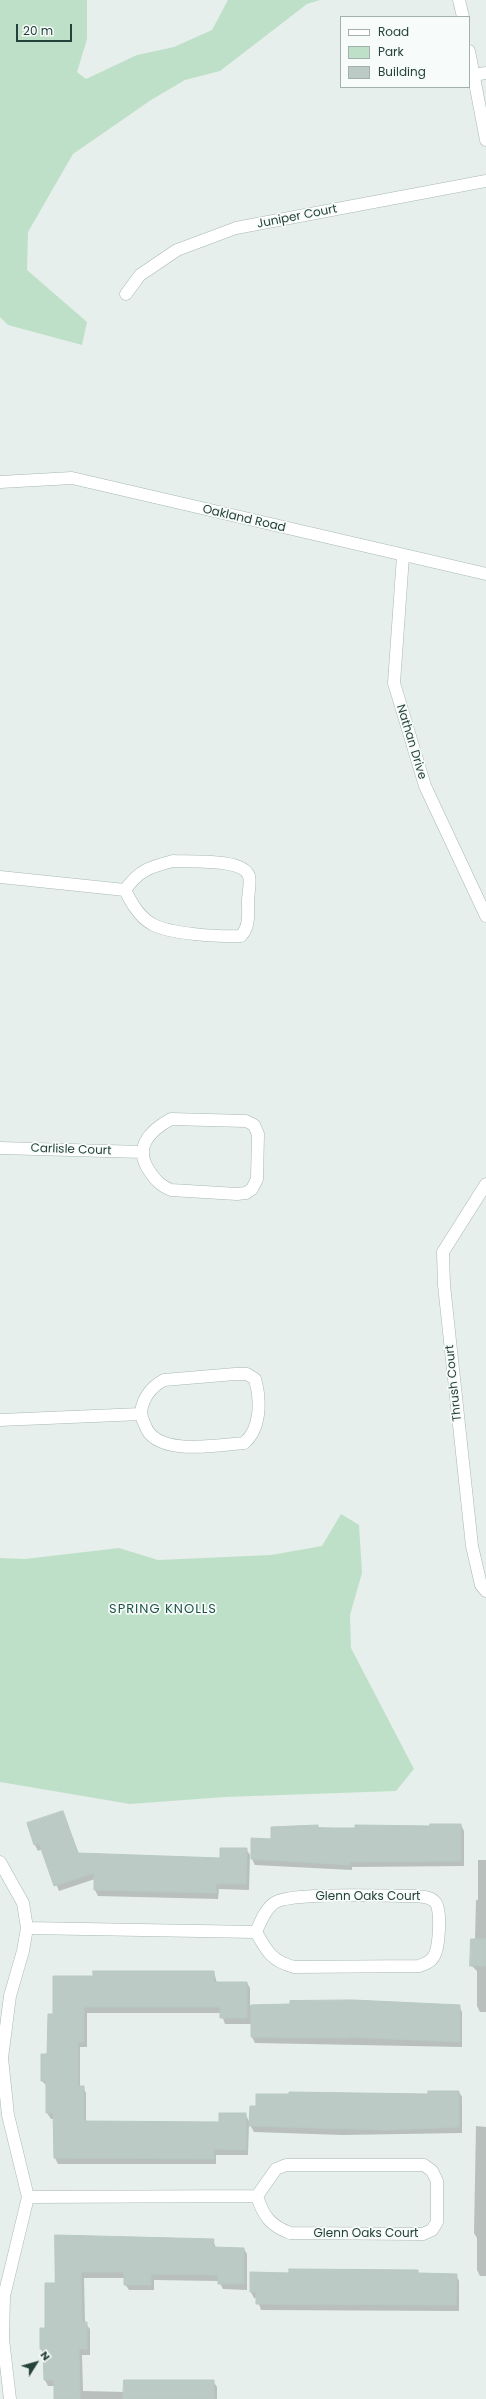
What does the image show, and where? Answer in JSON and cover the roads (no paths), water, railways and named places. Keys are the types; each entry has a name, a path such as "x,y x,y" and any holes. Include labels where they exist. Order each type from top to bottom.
{"street":[{"path":"459,0 463,16"},
{"path":"470,56 486,140"},
{"path":"474,75 486,73"},
{"name":"Juniper Court","path":"126,294 140,275 177,250 236,228 486,181"},
{"name":"Oakland Road","path":"0,482 72,478 402,556 486,574"},
{"name":"Nathan Drive","path":"402,556 394,683 425,786 481,894 486,916"},
{"path":"173,861 235,864 244,869 249,876 246,930 241,936 167,930 151,924 131,903 125,890 136,875 153,866 173,861"},
{"path":"0,877 125,890"},
{"path":"171,1120 246,1121 254,1125 258,1134 257,1180 252,1189 246,1193 171,1190 162,1186 153,1177 145,1166 142,1152 148,1137 159,1126 171,1120"},
{"name":"Carlisle Court","path":"0,1148 142,1152"},
{"name":"Thrush Court","path":"486,1184 443,1252 444,1286 472,1546 481,1585 486,1591"},
{"path":"247,1374 255,1379 258,1388 257,1424 252,1437 244,1443 174,1447 158,1441 146,1428 141,1414 144,1399 154,1385 164,1380 247,1374"},
{"path":"0,1420 141,1414"},
{"path":"0,1862 23,1903 27,1928 24,1951 10,1996 2,2058 8,2115 28,2197 10,2265 4,2296 3,2339 10,2399"},
{"name":"Glenn Oaks Court","path":"295,1897 429,1897 436,1902 439,1911 438,1946 434,1956 428,1963 419,1966 294,1967 278,1962 265,1948 256,1932 263,1916 275,1902 295,1897"},
{"path":"27,1928 256,1932"},
{"name":"Glenn Oaks Court","path":"286,2165 424,2165 432,2171 437,2181 437,2222 432,2230 423,2234 290,2233 276,2228 268,2220 260,2209 257,2196 276,2169 286,2165"},
{"path":"28,2197 257,2196"}],"district":[{"name":"SPRING KNOLLS","path":"163,1610"}]}
